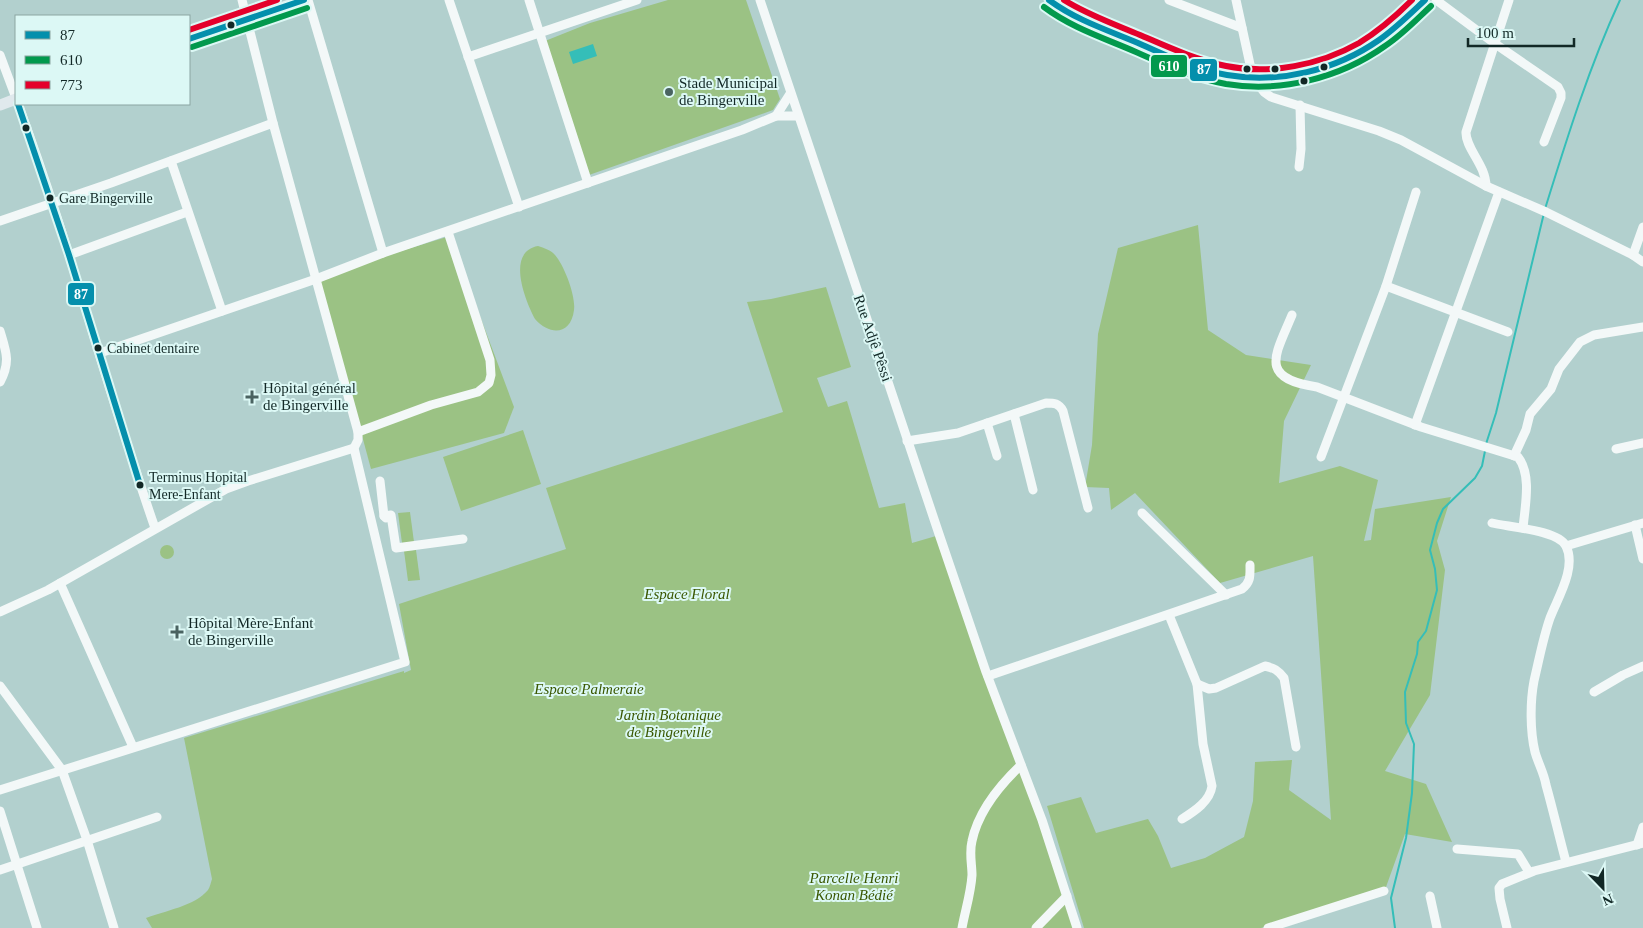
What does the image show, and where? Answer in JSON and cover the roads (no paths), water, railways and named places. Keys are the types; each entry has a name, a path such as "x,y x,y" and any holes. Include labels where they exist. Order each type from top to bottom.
{"main road":[{"path":"190,39 304,0"},
{"path":"1049,0 1074,16 1167,56 1215,72 1252,78 1290,75 1329,65 1356,54 1378,41 1425,0"},
{"path":"0,105 15,99"}],"street":[{"path":"0,790 405,662 354,448 358,440 358,432 273,122 242,0"},
{"path":"308,0 383,254"},
{"path":"449,0 519,207"},
{"path":"529,0 538,33 588,183"},
{"path":"468,57 538,33 608,4 637,0"},
{"name":"Rue Adjê Pêssi","path":"760,0 790,94 988,676 1042,820 1077,928"},
{"path":"1170,0 1242,28"},
{"path":"1236,0 1252,78 1271,97 1379,131 1401,140 1486,186 1546,212 1633,255 1643,262"},
{"path":"1436,0 1558,87 1561,98 1544,142"},
{"path":"1486,186 1485,174 1466,137 1509,0"},
{"path":"0,55 15,96"},
{"path":"776,116 790,94"},
{"path":"18,105 69,255 155,528"},
{"path":"1299,167 1301,149 1300,105"},
{"path":"100,353 316,279 776,116 798,116"},
{"path":"0,221 171,161 273,122"},
{"path":"171,161 222,311"},
{"path":"1321,457 1386,286 1416,192"},
{"path":"1415,425 1499,192"},
{"path":"69,255 187,212"},
{"path":"1633,255 1643,227"},
{"path":"358,432 431,404 478,392 489,383 491,375 490,360 448,232"},
{"path":"1386,286 1508,332"},
{"path":"1292,315 1276,356 1277,369 1283,376 1289,380 1317,387 1415,425 1518,457 1521,461 1526,481 1523,528"},
{"path":"1514,456 1524,436 1530,414 1551,389 1559,369 1580,342 1594,335 1643,327"},
{"path":"0,331 7,355 5,372 0,382"},
{"path":"908,441 958,433 1046,403 1060,405 1088,508"},
{"path":"1014,414 1033,490"},
{"path":"987,423 996,456"},
{"path":"1616,449 1643,443"},
{"path":"0,612 60,583 226,489 354,448"},
{"path":"380,481 385,517 391,515 396,548 463,539"},
{"path":"1142,513 1226,595"},
{"path":"1492,523 1548,534 1560,540 1566,546 1568,559 1566,584 1551,616 1547,630 1534,682 1532,707 1534,745 1546,782 1566,862"},
{"path":"1566,546 1639,524 1643,559"},
{"path":"988,676 1242,589 1247,585 1250,578 1250,566"},
{"path":"60,583 133,748"},
{"path":"1168,615 1198,684 1203,744 1212,786 1212,792 1206,800 1192,813 1182,819"},
{"path":"1198,684 1209,689 1216,688 1265,666 1274,668 1284,678 1296,747"},
{"path":"1594,692 1643,666"},
{"path":"0,686 62,770 87,840 114,928"},
{"path":"962,928 972,875 970,852 972,840 983,812 1006,780 1021,765"},
{"path":"0,811 37,928"},
{"path":"0,870 157,817"},
{"path":"1507,928 1499,888 1510,880 1529,872 1640,844 1643,827"},
{"path":"1457,849 1518,854 1529,872"},
{"path":"1268,928 1384,891"},
{"path":"1036,928 1067,896"},
{"path":"1430,896 1437,928"}],"water":[{"path":"593,44 597,56 573,64 569,52"}],"waterway":[{"path":"1545,209 1588,77 1620,0"},
{"path":"1391,42 1431,5"},
{"path":"1486,444 1496,413 1544,213"},
{"path":"1395,928 1391,898 1406,838 1412,793 1414,744 1406,723 1405,692 1417,654 1418,642 1426,631 1437,590 1435,569 1430,550 1443,509 1475,478 1482,466 1485,451"}],"place":[{"name":"Stade Municipal de Bingerville","path":"669,92"},
{"name":"Gare Bingerville","path":"50,198"},
{"name":"Cabinet dentaire","path":"98,348"},
{"name":"Hôpital général de Bingerville","path":"252,397"},
{"name":"Terminus Hopital Mere-Enfant","path":"140,485"},
{"name":"Hôpital Mère-Enfant de Bingerville","path":"177,632"}],"park label":[{"name":"Espace Floral","path":"687,594"},
{"name":"Espace Palmeraie","path":"589,689"},
{"name":"Jardin Botanique de Bingerville","path":"669,724"},
{"name":"Parcelle Henri Konan Bédié","path":"854,886"}]}
